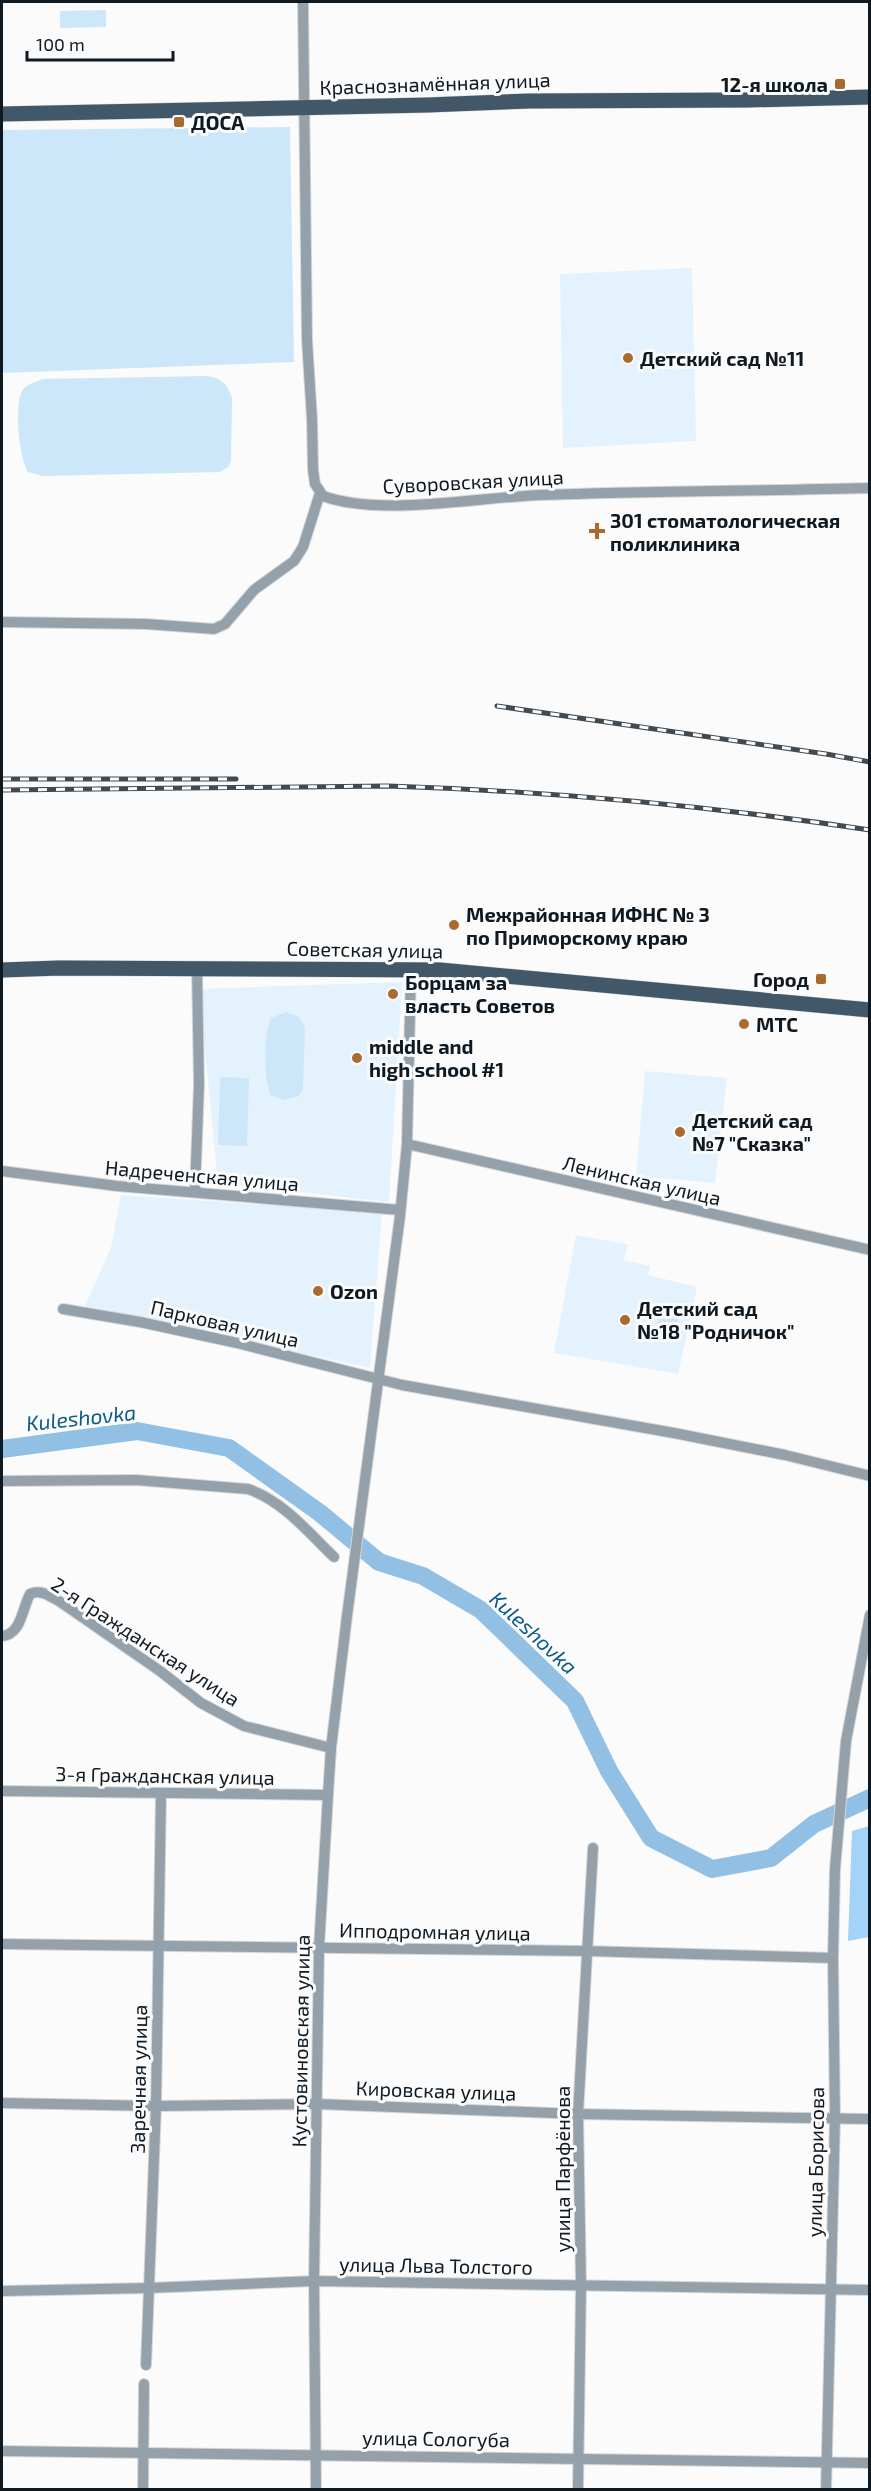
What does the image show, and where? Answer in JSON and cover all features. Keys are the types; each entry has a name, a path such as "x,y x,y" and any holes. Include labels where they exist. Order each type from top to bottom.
{"main road":[{"name":"Краснознамённая улица","path":"2,114 531,101 870,98"},
{"name":"Советская улица","path":"2,970 411,969 566,980 870,1010"}],"street":[{"path":"2,622 146,624 214,629 225,624 254,590 294,561 303,547 320,492 315,484 313,470 304,255 303,2"},
{"name":"Суворовская улица","path":"320,492 333,499 348,502 404,505 539,495 870,488"},
{"path":"195,1191 199,1084 197,969"},
{"path":"377,1379 407,1144 411,969"},
{"name":"Ленинская улица","path":"407,1144 870,1250"},
{"name":"Надреченская улица","path":"2,1171 110,1185 195,1191 368,1209 400,1209"},
{"name":"Парковая улица","path":"63,1309 140,1322 237,1343 377,1379 442,1393 674,1433 785,1455 870,1476"},
{"name":"Кустовиновская улица","path":"315,2490 314,2281 319,1948 331,1748 377,1379"},
{"path":"2,1482 136,1480 248,1489 263,1495 285,1510 334,1557"},
{"name":"2-я Гражданская улица","path":"2,1636 16,1629 30,1594 36,1591 44,1593 159,1671 201,1703 244,1726 331,1748"},
{"name":"улица Борисова","path":"826,2490 835,2118 833,1958 838,1836 846,1741 870,1615"},
{"name":"3-я Гражданская улица","path":"2,1791 328,1795"},
{"name":"Заречная улица","path":"146,2365 156,2106 161,1793"},
{"name":"улица Парфёнова","path":"578,2490 581,2285 578,2114 593,1848"},
{"name":"Ипподромная улица","path":"2,1944 586,1951 833,1958"},
{"name":"Кировская улица","path":"2,2103 156,2106 317,2104 578,2114 870,2119"},
{"name":"улица Льва Толстого","path":"2,2291 314,2281 870,2290"},
{"path":"143,2490 144,2384"},
{"name":"улица Сологуба","path":"2,2451 870,2463"}],"shaded area":[{"path":"106,10 106,27 60,28 60,11"},
{"path":"290,127 294,362 2,373 2,130"},
{"name":"Детский сад №11","path":"692,268 696,441 563,448 560,274"},
{"path":"207,376 223,382 232,398 231,461 228,467 220,472 43,476 28,472 20,444 18,408 22,391 31,384 43,379"},
{"path":"402,982 389,1202 218,1183 199,989"},
{"path":"286,1012 299,1017 305,1027 303,1089 299,1096 284,1100 271,1095 268,1089 265,1057 271,1018"},
{"name":"Детский сад №7 \"Сказка\"","path":"645,1071 727,1078 715,1183 636,1176"},
{"path":"220,1077 249,1078 247,1146 218,1145"},
{"path":"121,1195 382,1213 370,1368 85,1306 111,1248"},
{"name":"Детский сад №18 \"Родничок\"","path":"576,1235 628,1244 624,1260 650,1266 648,1275 697,1287 678,1374 554,1353"},
{"path":"661,1307 679,1311 675,1336 656,1332"},
{"path":"869,1826 869,1937 848,1941 852,1831"}],"waterway":[{"name":"Kuleshovka","path":"2,1449 137,1431 229,1448 320,1513 379,1562 423,1576 481,1610 575,1701 609,1771 651,1838 712,1869 771,1858 814,1824 870,1798"}],"railway":[{"path":"497,706 870,762"},
{"path":"2,779 236,779"},
{"path":"2,790 388,786 448,788 630,801 870,830"}],"place":[{"name":"12-я школа","path":"840,84"},
{"name":"ДОСА","path":"179,122"},
{"name":"Детский сад №11","path":"628,358"},
{"name":"301 стоматологическая поликлиника","path":"597,531"},
{"name":"Межрайонная ИФНС № 3 по Приморскому краю","path":"454,925"},
{"name":"Город","path":"821,979"},
{"name":"Борцам за власть Советов","path":"393,994"},
{"name":"МТС","path":"744,1024"},
{"name":"middle and high school #1","path":"357,1058"},
{"name":"Детский сад №7 \"Сказка\"","path":"680,1132"},
{"name":"Ozon","path":"318,1291"},
{"name":"Детский сад №18 \"Родничок\"","path":"625,1320"}]}
